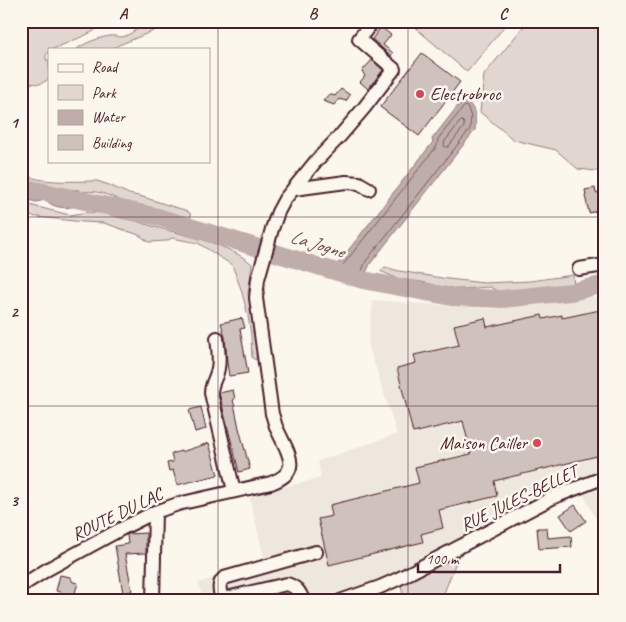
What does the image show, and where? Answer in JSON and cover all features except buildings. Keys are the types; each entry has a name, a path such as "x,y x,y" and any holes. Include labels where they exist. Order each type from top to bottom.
{"street":[{"path":"294,189 316,160 340,136 394,70 359,39 373,21"},
{"path":"294,189 346,182 359,183 369,189"},
{"name":"ROUTE DU LAC","path":"21,586 48,569 155,512 178,504 277,481 284,477 289,470 290,456 272,414 256,298 260,272 272,229 285,199 294,189"},
{"path":"579,269 605,265"},
{"path":"217,338 219,366 212,383 211,392 234,491"},
{"name":"RUE JULES-BELLET","path":"340,601 398,579 554,497 605,477"},
{"path":"153,601 155,512"},
{"path":"302,601 298,590 287,584 222,600 219,583 224,578 316,552"}],"shaded area":[{"path":"605,295 605,521 598,523 582,492 537,513 532,498 406,567 377,580 318,599 318,601 204,601 198,583 265,561 249,495 321,478 318,461 397,434 368,344 373,300 491,309 572,301"}],"green space":[{"path":"21,21 104,21 94,31 86,35 55,48 48,48 46,60 48,60 48,80 40,84 29,83 21,85"},
{"path":"146,21 170,21 158,29 114,48 78,48 102,38 122,37 135,31"},
{"path":"413,21 509,21 467,72 418,30"},
{"path":"528,21 605,21 605,172 578,169 556,150 514,140 480,112 484,75"},
{"path":"21,173 37,179 97,181 129,194 185,210 190,213 191,219 180,218 165,211 134,205 96,192 52,190 36,184 21,183"},
{"path":"21,203 70,215 88,212 103,213 136,221 212,243 240,256 252,264 248,294 254,321 257,347 256,360 252,358 248,316 232,265 198,243 172,238 166,241 149,242 139,235 104,223 29,216 21,218"},
{"path":"385,267 448,279 484,283 530,281 573,275 574,287 560,292 506,296 490,287 459,289 399,279 380,271"},
{"path":"459,554 441,601 404,601 401,585"}],"water":[{"path":"464,98 474,112 475,130 370,264 363,280 332,271 433,142 432,139"},
{"path":"21,183 52,190 78,190 82,192 79,205 61,207 53,205 46,200 36,202 21,198"}],"waterway":[{"name":"La Jogne","path":"21,187 158,217 363,280 452,297 502,299 571,292 605,284"}],"place":[{"name":"Electrobroc","path":"420,94"},
{"name":"Maison Cailler","path":"537,443"}]}
